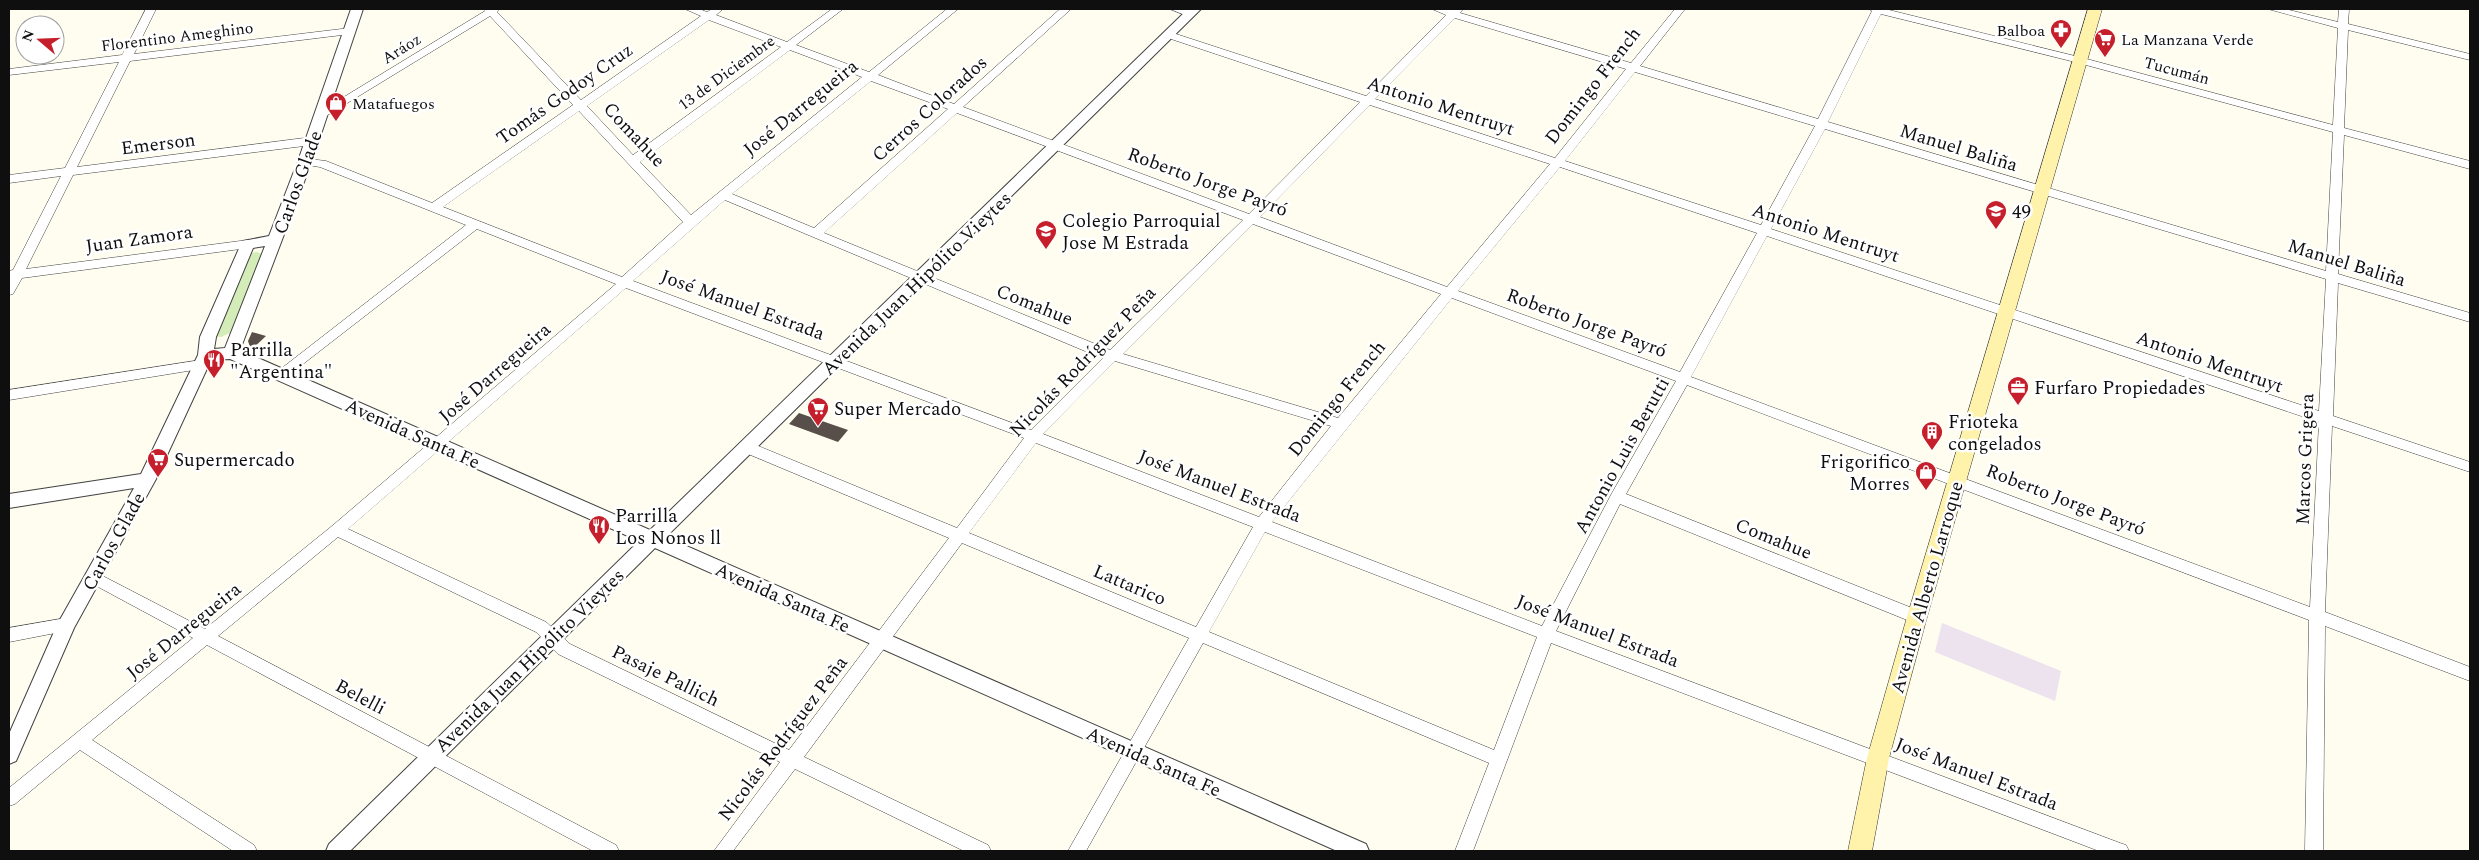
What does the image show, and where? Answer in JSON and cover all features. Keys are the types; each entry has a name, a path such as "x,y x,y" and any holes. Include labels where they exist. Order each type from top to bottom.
{"main road":[{"name":"Avenida Alberto Larroque","path":"1860,851 1878,758 1917,617 2078,60 2095,9"}],"street":[{"path":"9,290 13,275 69,172 151,9"},
{"name":"Carlos Glade","path":"231,353 305,161 357,9"},
{"name":"Roberto Jorge Payró","path":"690,9 713,12 788,45 869,77 1684,378 2470,674"},
{"name":"13 de Diciembre","path":"632,161 838,9"},
{"name":"José Darregueira","path":"9,798 439,445 625,283 644,262 690,222 954,9"},
{"name":"Cerros Colorados","path":"815,234 1066,9"},
{"path":"1175,9 1193,11"},
{"name":"Manuel Baliña","path":"1437,9 1456,11 1632,68 2470,318"},
{"name":"Domingo French","path":"1078,851 1262,524 1341,424 1557,163 1680,9"},
{"name":"Tucumán","path":"1876,9 2078,60 2470,164"},
{"name":"Antonio Luis Berutti","path":"1464,851 1546,634 1617,497 1684,378 1762,230 1821,125 1876,9"},
{"path":"2273,9 2470,57"},
{"name":"Marcos Grigera","path":"2314,851 2317,615 2337,129 2344,9"},
{"name":"Comahue","path":"492,10 690,222"},
{"name":"Aráoz","path":"322,114 492,10"},
{"name":"Avenida Juan Hipólito Vieytes","path":"336,851 551,638 921,279 1193,11"},
{"name":"Nicolás Rodríguez Peña","path":"723,851 1033,436 1456,11"},
{"name":"Tomás Godoy Cruz","path":"433,208 713,12"},
{"name":"Florentino Ameghino","path":"9,72 350,31"},
{"name":"Antonio Mentruyt","path":"1169,35 1762,230 2470,467"},
{"name":"Emerson","path":"9,179 312,141"},
{"name":"José Manuel Estrada","path":"305,161 322,164 625,283 836,361 1546,634 2120,851"},
{"name":"Comahue","path":"723,195 921,279 1111,356 1341,424"},
{"path":"280,374 474,225"},
{"name":"Juan Zamora","path":"13,275 275,240"},
{"name":"Carlos Glade","path":"9,755 66,625 148,479 204,360 208,336 248,244"},
{"name":"Avenida Santa Fe","path":"204,360 231,353 1359,851"},
{"path":"9,395 204,360"},
{"name":"Lattarico","path":"746,447 1498,759"},
{"path":"9,501 148,479"},
{"name":"Comahue","path":"1617,497 1917,617"},
{"name":"Pasaje Pallich","path":"337,530 540,627 564,649 982,851"},
{"name":"Belelli","path":"94,578 610,851"},
{"path":"9,635 66,625"},
{"path":"79,741 248,851"}],"shaded area":[{"path":"1942,623 2061,671 2055,701 1935,652"}],"green space":[{"path":"257,252 262,254 232,332 221,337 214,336 250,253"}],"building":[{"path":"252,332 266,336 251,350 248,341"},
{"name":"Super Mercado","path":"799,413 848,430 838,442 789,424"}],"place":[{"name":"Balboa","path":"2061,49"},
{"name":"La Manzana Verde","path":"2105,58"},
{"name":"Matafuegos","path":"336,122"},
{"name":"49","path":"1996,230"},
{"name":"Colegio Parroquial Jose M Estrada","path":"1046,250"},
{"name":"Parrilla \"Argentina\"","path":"214,379"},
{"name":"Furfaro Propiedades","path":"2018,406"},
{"name":"Super Mercado","path":"818,427"},
{"name":"Frioteka congelados","path":"1932,451"},
{"name":"Supermercado","path":"158,478"},
{"name":"Frigorifico Morres","path":"1926,491"},
{"name":"Parrilla Los Nonos ll","path":"599,545"}]}
